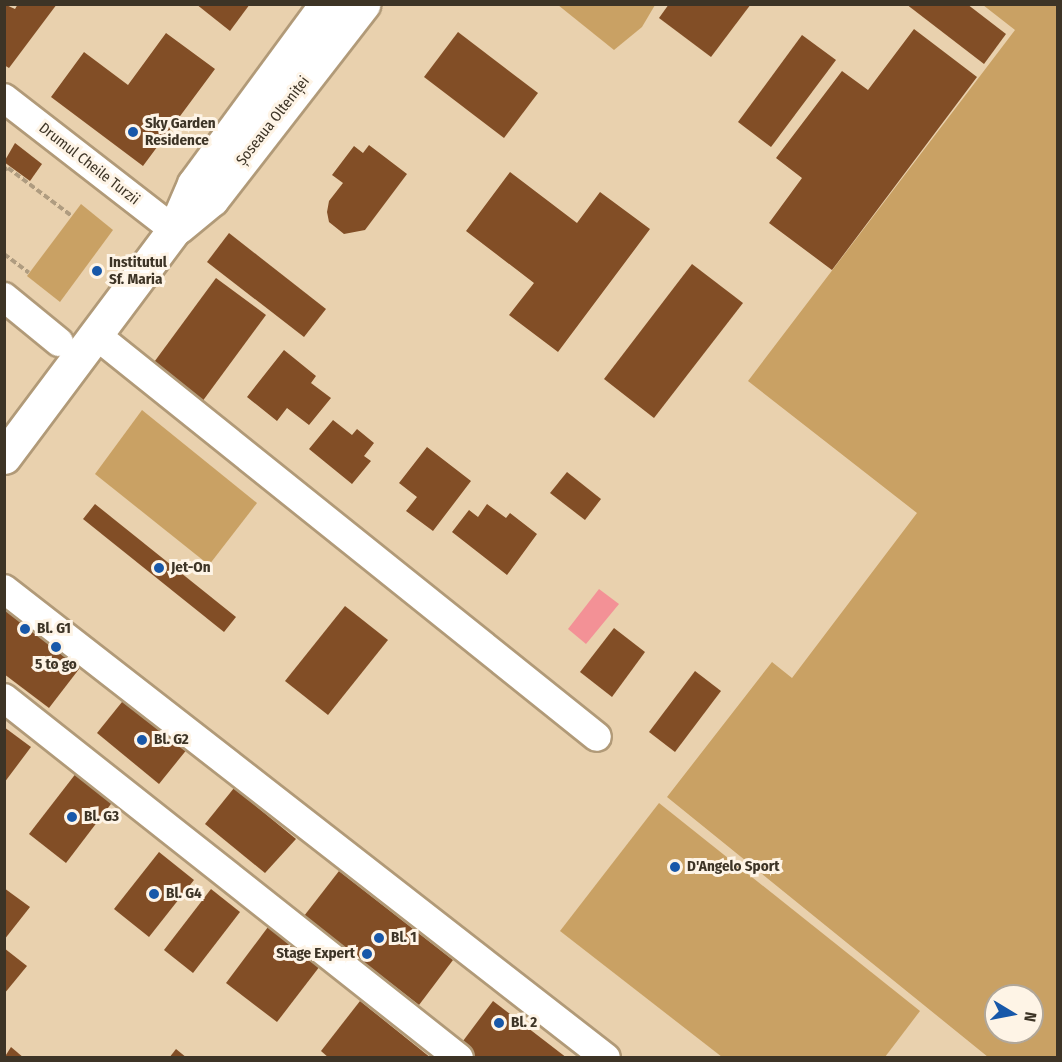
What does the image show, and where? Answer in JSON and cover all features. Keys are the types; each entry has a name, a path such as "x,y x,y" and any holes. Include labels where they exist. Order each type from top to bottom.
{"main road":[{"name":"Șoseaua Olteniței","path":"4,457 174,230 194,184 326,4"},
{"name":"Șoseaua Olteniței","path":"174,230 212,199 363,4"}],"street":[{"name":"Drumul Cheile Turzii","path":"4,98 174,230"},
{"path":"4,297 59,342"},
{"path":"96,335 597,737"},
{"path":"4,589 606,1058"},
{"path":"4,698 459,1058"}],"path":[{"path":"4,170 8,168 72,216"},
{"path":"4,254 29,273"}],"shaded area":[{"path":"558,5 655,5 642,27 614,50"},
{"path":"983,5 1057,5 1057,1057 988,1057 667,797 772,662 792,678 917,513 748,381 1015,30"},
{"path":"81,204 113,230 60,302 27,276"},
{"path":"142,410 257,503 209,565 95,474"},
{"path":"599,589 619,604 586,644 568,629"},
{"name":"D'Angelo Sport","path":"659,803 920,1011 885,1057 722,1057 560,931"}],"building":[{"path":"4,4 15,9 18,4 57,4 9,68 4,65"},
{"path":"196,4 250,4 230,31"},
{"path":"669,4 751,4 711,57 659,18"},
{"path":"906,4 967,4 1006,34 984,64"},
{"path":"914,29 977,77 832,270 769,223 802,178 776,158 842,71 868,90"},
{"path":"458,32 538,93 504,138 424,77"},
{"name":"Sky Garden Residence","path":"166,33 215,69 143,166 51,97 84,52 128,85"},
{"path":"802,35 836,60 771,147 738,122"},
{"path":"15,143 42,164 30,181 4,162"},
{"path":"369,145 407,174 365,230 344,234 329,222 327,212 329,201 343,183 332,175 354,146 363,153"},
{"path":"510,172 577,223 600,192 650,229 558,352 509,315 534,283 466,231"},
{"path":"229,233 326,309 304,337 207,262"},
{"path":"692,264 743,303 654,418 604,379"},
{"path":"216,278 266,315 199,406 149,369"},
{"path":"284,350 316,376 311,383 331,398 309,425 287,408 277,421 247,397"},
{"path":"333,420 352,435 357,429 374,443 364,456 371,461 352,484 309,449"},
{"path":"427,447 471,481 433,531 406,511 417,497 399,483"},
{"path":"567,472 601,499 585,520 550,493"},
{"name":"Jet-On","path":"95,504 236,617 224,632 83,519"},
{"path":"487,504 506,518 510,513 537,534 507,575 452,532 469,510 478,517"},
{"name":"Bl. G1","path":"4,598 86,660 49,708 4,674"},
{"path":"345,606 388,640 328,715 285,681"},
{"path":"614,628 645,652 612,697 580,672"},
{"path":"695,671 721,691 675,752 649,732"},
{"name":"Bl. G2","path":"126,697 188,748 159,784 97,733"},
{"path":"4,727 31,747 4,783"},
{"name":"Bl. G3","path":"77,772 114,800 66,863 29,834"},
{"path":"234,788 296,839 265,873 205,824"},
{"name":"Bl. G4","path":"159,852 194,880 149,937 114,909"},
{"name":"Bl. 1","path":"339,871 453,960 419,1005 304,916"},
{"path":"4,888 30,907 4,940"},
{"path":"211,889 240,912 193,973 164,950"},
{"path":"268,927 320,966 277,1022 226,983"},
{"path":"4,948 27,966 4,994"},
{"path":"360,1001 431,1058 329,1058 321,1051"},
{"name":"Bl. 2","path":"493,1001 567,1058 477,1058 460,1045"},
{"path":"11,1047 24,1058 4,1058"},
{"path":"176,1049 187,1058 169,1058"}],"place":[{"name":"Sky Garden Residence","path":"133,132"},
{"name":"Institutul Sf. Maria","path":"97,271"},
{"name":"Jet-On","path":"159,568"},
{"name":"Bl. G1","path":"25,629"},
{"name":"5 to go","path":"56,647"},
{"name":"Bl. G2","path":"142,740"},
{"name":"Bl. G3","path":"72,817"},
{"name":"D'Angelo Sport","path":"675,867"},
{"name":"Bl. G4","path":"154,894"},
{"name":"Bl. 1","path":"379,938"},
{"name":"Stage Expert","path":"367,954"},
{"name":"Bl. 2","path":"499,1023"}]}
